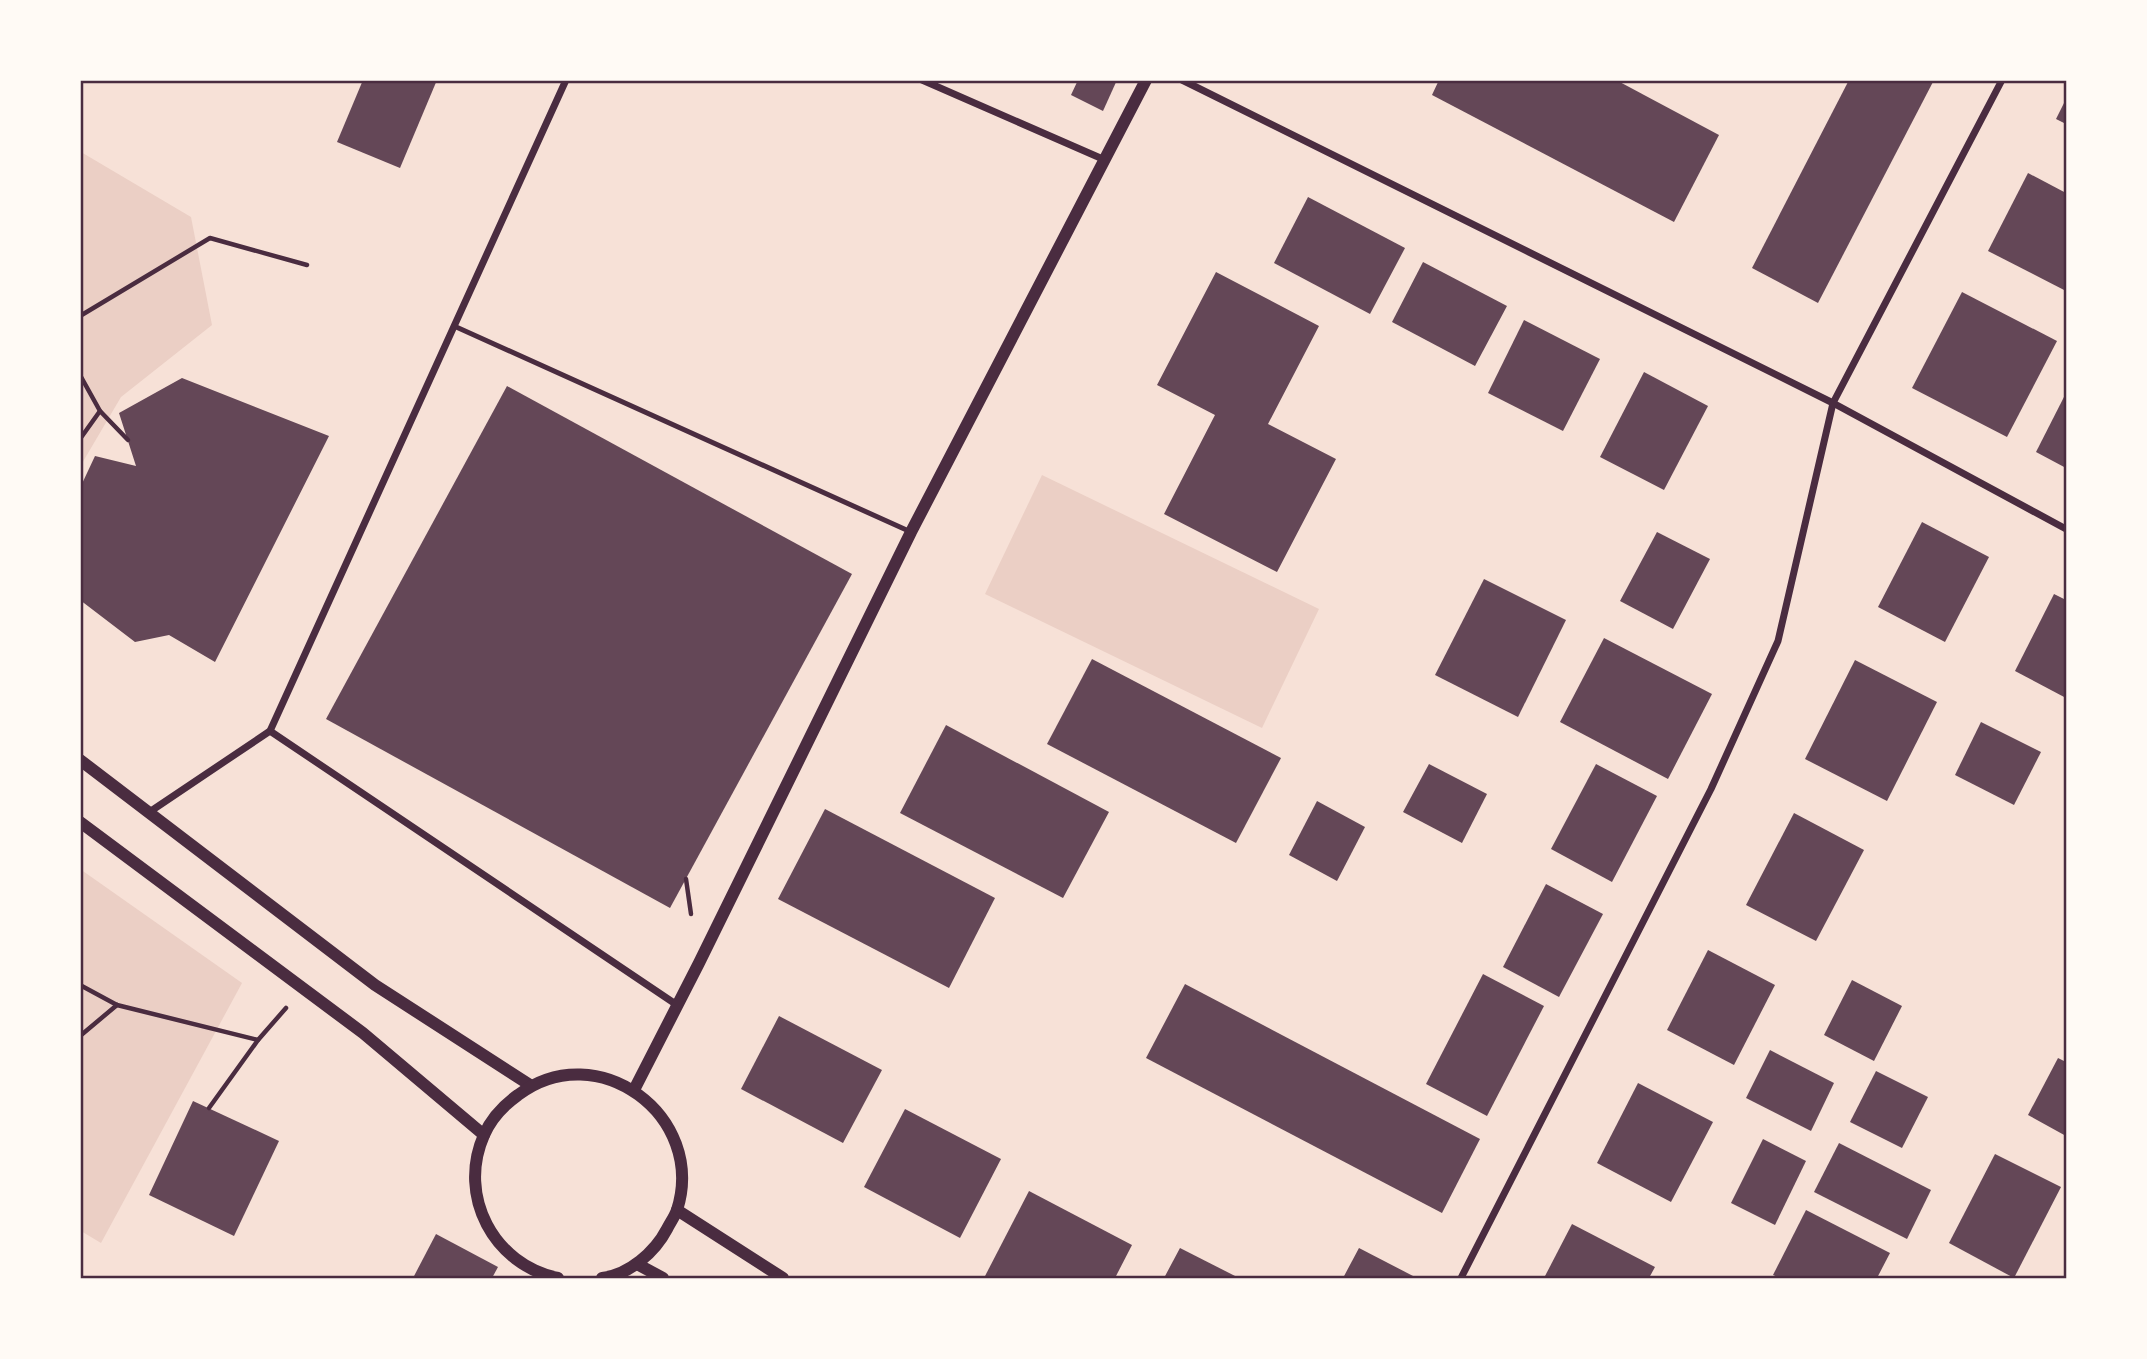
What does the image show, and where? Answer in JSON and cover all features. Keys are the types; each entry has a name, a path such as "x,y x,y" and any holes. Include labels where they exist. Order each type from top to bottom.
{"street":[{"path":"148,813 270,731 566,80"},
{"path":"922,80 1105,160"},
{"path":"634,1090 911,532 1146,80"},
{"path":"1182,80 1833,403 2067,529"},
{"path":"1461,1279 1711,789 1778,641 1833,403 2002,80"},
{"path":"270,731 677,1005"},
{"path":"80,760 375,985 530,1085"},
{"path":"80,822 363,1033 484,1135"},
{"path":"558,1279 541,1277 512,1258 490,1232 477,1201 475,1167 484,1135 503,1106 530,1085 556,1076 582,1074 610,1079 634,1090 659,1113 676,1142 682,1177 677,1210 661,1240 637,1264 602,1279"},
{"path":"677,1210 783,1279"},
{"path":"637,1264 663,1279"}],"lane":[{"path":"454,326 911,532"}],"path":[{"path":"80,316 210,238 307,265"},
{"path":"80,374 100,411 128,440"},
{"path":"80,439 100,411"},
{"path":"80,985 117,1005 258,1040"},
{"path":"209,1108 258,1040 303,989"},
{"path":"80,1035 117,1005"}],"shaded area":[{"path":"81,152 191,217 212,325 121,397 81,465"},
{"path":"1042,475 1319,609 1262,728 985,594"},
{"path":"80,869 242,983 101,1243 81,1231"}],"building":[{"path":"363,80 437,80 400,168 337,142"},
{"path":"1078,80 1117,80 1103,111 1071,95"},
{"path":"1439,80 1616,80 1719,135 1674,222 1432,95"},
{"path":"1849,80 1934,80 1818,303 1752,268"},
{"path":"2066,99 2066,124 2056,119"},
{"path":"2028,173 2066,193 2066,291 1988,251"},
{"path":"1308,197 1405,248 1370,314 1274,263"},
{"path":"1423,262 1507,306 1475,366 1392,322"},
{"path":"1216,272 1319,326 1268,424 1336,459 1277,572 1164,514 1215,415 1157,385"},
{"path":"1962,292 2057,341 2007,437 1912,388"},
{"path":"1524,320 1600,359 1563,431 1488,393"},
{"path":"1644,372 1708,406 1664,490 1600,457"},
{"path":"182,378 329,436 215,662 169,635 135,642 80,600 80,488 95,456 136,466 119,413"},
{"path":"507,386 852,574 670,908 326,719"},
{"path":"2066,393 2066,468 2036,452"},
{"path":"1922,522 1989,557 1945,642 1878,607"},
{"path":"1657,532 1710,559 1673,629 1620,601"},
{"path":"1484,579 1566,620 1518,717 1435,675"},
{"path":"2054,594 2066,600 2066,698 2015,671"},
{"path":"1604,638 1712,694 1668,779 1560,722"},
{"path":"1092,659 1281,758 1236,843 1047,744"},
{"path":"1855,660 1937,702 1887,801 1805,759"},
{"path":"1981,722 2041,752 2014,805 1955,775"},
{"path":"946,725 1109,812 1063,898 900,813"},
{"path":"1429,764 1487,794 1462,843 1403,812"},
{"path":"1596,764 1657,796 1612,882 1551,849"},
{"path":"1317,801 1365,827 1337,881 1289,855"},
{"path":"825,809 995,898 949,988 778,899"},
{"path":"1794,813 1864,850 1816,941 1746,905"},
{"path":"1546,884 1603,914 1559,997 1503,967"},
{"path":"1708,950 1775,985 1734,1065 1667,1030"},
{"path":"1483,974 1544,1006 1487,1116 1426,1084"},
{"path":"1852,980 1902,1006 1874,1061 1824,1035"},
{"path":"1185,984 1480,1139 1442,1213 1146,1058"},
{"path":"779,1016 882,1070 843,1143 741,1089"},
{"path":"1770,1050 1834,1083 1811,1131 1746,1098"},
{"path":"2058,1058 2066,1062 2066,1136 2028,1115"},
{"path":"1876,1071 1928,1097 1902,1148 1850,1122"},
{"path":"1638,1083 1713,1122 1671,1202 1597,1163"},
{"path":"193,1101 279,1141 234,1236 149,1195"},
{"path":"905,1109 1001,1159 960,1238 864,1187"},
{"path":"1763,1139 1806,1161 1775,1225 1731,1203"},
{"path":"1839,1143 1931,1190 1907,1239 1814,1192"},
{"path":"1995,1154 2061,1187 2014,1278 1949,1243"},
{"path":"1029,1191 1132,1245 1115,1278 984,1278"},
{"path":"1806,1210 1890,1253 1877,1278 1780,1278 1773,1275"},
{"path":"1572,1224 1655,1267 1649,1278 1544,1278"},
{"path":"436,1234 498,1267 492,1278 413,1278"},
{"path":"1180,1248 1239,1278 1164,1278"},
{"path":"1359,1248 1415,1277 1343,1278"}]}
